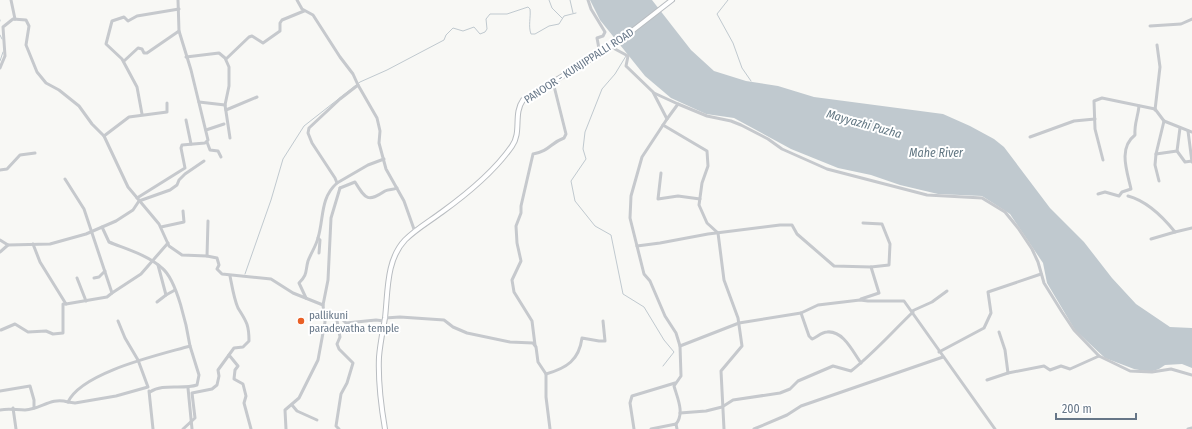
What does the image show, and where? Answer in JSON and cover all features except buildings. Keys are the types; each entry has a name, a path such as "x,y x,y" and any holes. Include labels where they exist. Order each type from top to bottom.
{"main road":[{"name":"PANOOR - KUNJIPPALLI ROAD","path":"385,429 380,390 379,361 391,267 400,247 415,232 454,204 489,174 516,141 518,115 521,103 529,96 614,45 672,0"}],"street":[{"path":"11,0 15,18"},
{"path":"178,0 180,32 206,130 207,142 210,150 218,151 221,157"},
{"path":"297,0 304,11 312,15 353,74 378,122 378,143 386,168 406,207 415,232"},
{"path":"588,0 590,10 605,32 603,36 597,38 600,54"},
{"path":"142,114 137,87 124,61 106,44 112,21 124,17 128,21 136,16 179,9"},
{"path":"226,59 249,37 252,36 263,43 280,31 280,23 282,20 304,11"},
{"path":"0,68 5,56 5,45 2,32 4,25 15,18 26,20 29,23 26,46 34,65 44,80 75,102 92,124 104,136 128,187 161,227 168,243 174,250 182,255 217,258 219,265 217,269 222,274 271,279 293,293 323,305"},
{"path":"1150,26 1181,24 1192,19"},
{"path":"0,23 4,25"},
{"path":"124,61 138,48 147,53 180,32"},
{"path":"614,45 615,49 628,56 626,66 653,92 708,116 731,121 768,139 782,149 827,169 927,194 982,198 1005,212 1018,228 1032,249 1044,283 1068,322 1099,356 1130,371 1142,372 1171,369 1192,375"},
{"path":"1155,110 1159,88 1160,67 1157,45"},
{"path":"186,57 219,53 226,59 229,67 229,86 225,106 230,138"},
{"path":"550,429 546,397 546,374 538,362 532,321 514,292 512,280 521,261 517,243 516,226 521,213 521,206 533,154 548,150 554,142 564,138 566,134 553,82"},
{"path":"340,188 336,184 336,178 309,138 309,128 358,84"},
{"path":"653,92 667,119"},
{"path":"226,110 257,97"},
{"path":"1104,160 1095,119 1094,101 1096,99 1102,98 1155,110 1164,122 1192,132"},
{"path":"199,102 225,106"},
{"path":"104,136 129,116 167,112 167,103"},
{"path":"634,429 630,403 632,396 675,383 681,376 680,346 676,333 665,316 650,281 644,274 630,218 631,196 642,157 678,104"},
{"path":"1098,194 1105,192 1119,196 1122,192 1131,189 1123,155 1128,141 1135,135 1134,123 1138,118 1139,106"},
{"path":"1030,138 1074,121 1095,119"},
{"path":"186,120 191,144"},
{"path":"1159,181 1155,165 1156,154 1164,122"},
{"path":"206,130 224,124"},
{"path":"663,125 707,151 708,166 699,205 707,223 718,233 724,280 739,323 742,346 721,371 724,429"},
{"path":"1180,128 1177,151 1185,162 1192,161 1188,131"},
{"path":"0,240 8,245 50,244 86,234 124,217 133,210 138,199 185,168 182,146 207,142"},
{"path":"1156,154 1177,151"},
{"path":"0,170 8,169 20,154 36,152"},
{"path":"319,253 318,238 322,211 327,194 336,184 368,165 384,159"},
{"path":"138,199 170,190 177,185 179,180 185,174 204,161"},
{"path":"662,173 658,199 678,196 700,199"},
{"path":"65,179 84,209 112,294"},
{"path":"340,188 355,182 369,199 375,198 386,191 397,188"},
{"path":"286,429 285,410 299,398 318,360 323,334 323,305 328,280 331,218 340,188"},
{"path":"1128,196 1138,199 1163,218 1175,232"},
{"path":"161,227 184,222 183,211"},
{"path":"207,256 208,221"},
{"path":"637,246 780,225 792,226 797,234 834,266 871,267 889,265 890,244 882,224 862,223"},
{"path":"102,227 109,242 164,268 176,290 186,319 190,346 199,375 198,385 188,388 173,387 154,389 150,392"},
{"path":"1151,239 1192,228"},
{"path":"306,298 299,283 306,274 308,261 318,238"},
{"path":"1,330 16,324 28,332 46,331 52,334 64,333 63,304 107,297 130,283 153,262 168,243"},
{"path":"33,244 40,262 66,304"},
{"path":"0,252 8,245"},
{"path":"158,265 166,295"},
{"path":"680,346 739,323 801,313 818,305 860,300 879,293 871,267"},
{"path":"94,278 99,277 105,271"},
{"path":"939,352 984,328 991,313 988,292 1042,274"},
{"path":"182,429 192,422 196,415 192,393 212,389 218,385 218,370 234,348 243,347 249,341 249,332 244,315 238,307 230,276"},
{"path":"77,278 86,301"},
{"path":"157,302 176,290"},
{"path":"680,413 694,413 722,407 733,400 780,393 790,389 798,381 833,366 851,371 862,363 912,311 932,302 947,291"},
{"path":"860,300 904,301 995,429"},
{"path":"801,313 808,336 812,339 825,332 832,332 847,341 862,363"},
{"path":"324,315 336,315 342,317 346,323 385,320 400,317 444,320 467,333 503,342 531,342 535,345"},
{"path":"336,315 340,338 337,344 339,349 353,363 347,383 341,394 336,426 339,429"},
{"path":"118,321 125,338 138,360 150,392 153,429"},
{"path":"546,374 558,371 573,362 580,351 582,338 605,341 603,321"},
{"path":"999,332 1005,350 1008,372"},
{"path":"68,402 71,397 89,381 138,360 190,346"},
{"path":"229,355 238,366 235,370 234,380 243,384 246,396 244,403 251,429"},
{"path":"987,380 1008,372 1044,366 1050,370 1061,366 1070,369 1099,356"},
{"path":"754,429 787,415 801,406 943,357"},
{"path":"675,383 680,413 676,424 677,429"},
{"path":"0,391 30,386 34,400 34,408"},
{"path":"0,410 13,408 26,410 56,400 75,404 116,396 148,387"},
{"path":"188,388 192,429"},
{"path":"292,405 297,411 317,420"},
{"path":"13,408 16,429"},
{"path":"651,429 676,424"},
{"path":"1188,429 1192,428"}],"water":[{"name":"Mahe River","path":"590,0 652,0 691,50 714,71 746,81 778,86 814,97 943,114 994,139 1004,147 1050,208 1084,242 1112,278 1136,304 1170,327 1192,328 1192,368 1182,364 1165,365 1150,372 1134,369 1105,358 1075,330 1047,283 1043,263 1010,214 982,196 938,194 900,185 871,175 838,168 791,149 734,118 706,114 671,98 645,76 600,20"}],"waterway":[{"path":"549,0 552,8 562,18"},
{"path":"570,0 573,13"},
{"path":"728,0 717,14 733,43 742,68 751,81"},
{"path":"245,274 271,200 283,159 304,126 360,82 387,70 444,40 446,35 453,28 463,31 474,27 480,34 485,32 487,29 486,19 490,14 507,14 528,7 530,9 530,31 531,34 535,34 549,26 559,24 564,16 576,13"},
{"path":"0,35 2,39"},
{"path":"0,61 3,52"},
{"path":"626,56 615,74 602,89 585,132 583,149 586,159 571,181 575,201 595,226 611,235 623,294 644,307 664,340 674,352 663,366"}],"place":[{"name":"pallikuni paradevatha temple","path":"301,321"}],"water label":[{"name":"Mayyazhi Puzha","path":"864,124"}]}
